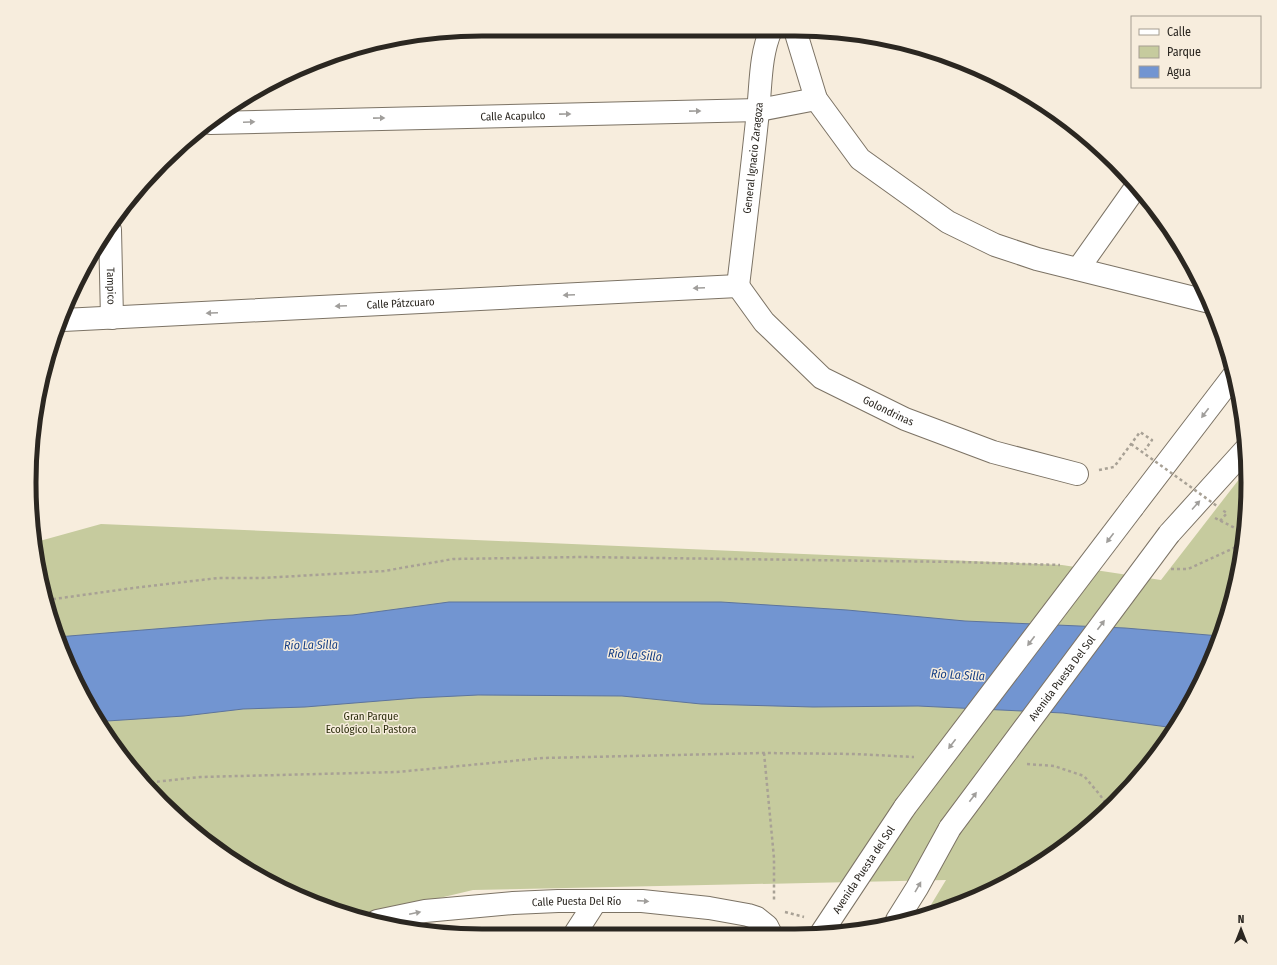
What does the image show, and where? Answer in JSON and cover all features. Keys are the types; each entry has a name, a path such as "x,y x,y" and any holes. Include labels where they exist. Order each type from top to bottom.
{"street":[{"name":"General Ignacio Zaragoza","path":"738,286 759,110 764,52 768,36"},
{"path":"797,36 816,99 860,159 948,222 995,245 1037,259 1202,300"},
{"name":"Calle Acapulco","path":"218,123 759,110 816,99"},
{"path":"1078,269 1133,191"},
{"name":"Tampico","path":"110,235 112,318"},
{"name":"Calle Pátzcuaro","path":"67,320 738,286"},
{"name":"Golondrinas","path":"738,286 764,322 822,378 905,419 993,452 1077,474"},
{"name":"Avenida Puesta del Sol","path":"825,928 905,807 1133,507 1228,378"},
{"name":"Avenida Puesta Del Sol","path":"899,916 917,888 950,828 1169,534 1240,456"},
{"name":"Calle Puesta Del Río","path":"391,919 425,911 512,903 558,901 642,901 709,908 748,915 757,918 768,929"},
{"path":"578,929 596,901"}],"path":[{"path":"1114,467 1140,432 1152,440"},
{"path":"1131,444 1226,513 1220,521"},
{"path":"1196,505 1220,521 1238,530"},
{"path":"1165,569 1188,569 1234,548 1236,545"},
{"path":"51,599 218,578 262,578 384,571 453,559 582,557 959,562 1062,565"},
{"path":"152,782 200,776 397,772 543,758 764,752 920,757"},
{"path":"764,752 774,858 775,907"},
{"path":"1022,764 1054,766 1084,776 1105,803"},
{"path":"780,909 825,928"}],"green space":[{"name":"Gran Parque Ecológico La Pastora","path":"1241,477 1240,512 1237,541 1226,598 1207,653 1195,680 1166,731 1130,777 1089,818 1066,837 1043,854 1018,869 965,895 929,908 946,880 473,890 370,915 312,895 285,883 234,854 188,818 147,777 111,731 82,680 70,653 51,598 40,541 101,524 1062,565 1161,580"}],"water":[{"name":"Río La Silla","path":"449,602 721,602 847,610 965,621 1125,628 1213,635 1195,680 1168,727 1063,713 918,706 813,707 701,704 622,696 478,695 416,698 305,707 243,709 184,716 105,721 82,680 64,636 266,620 353,615"}]}
